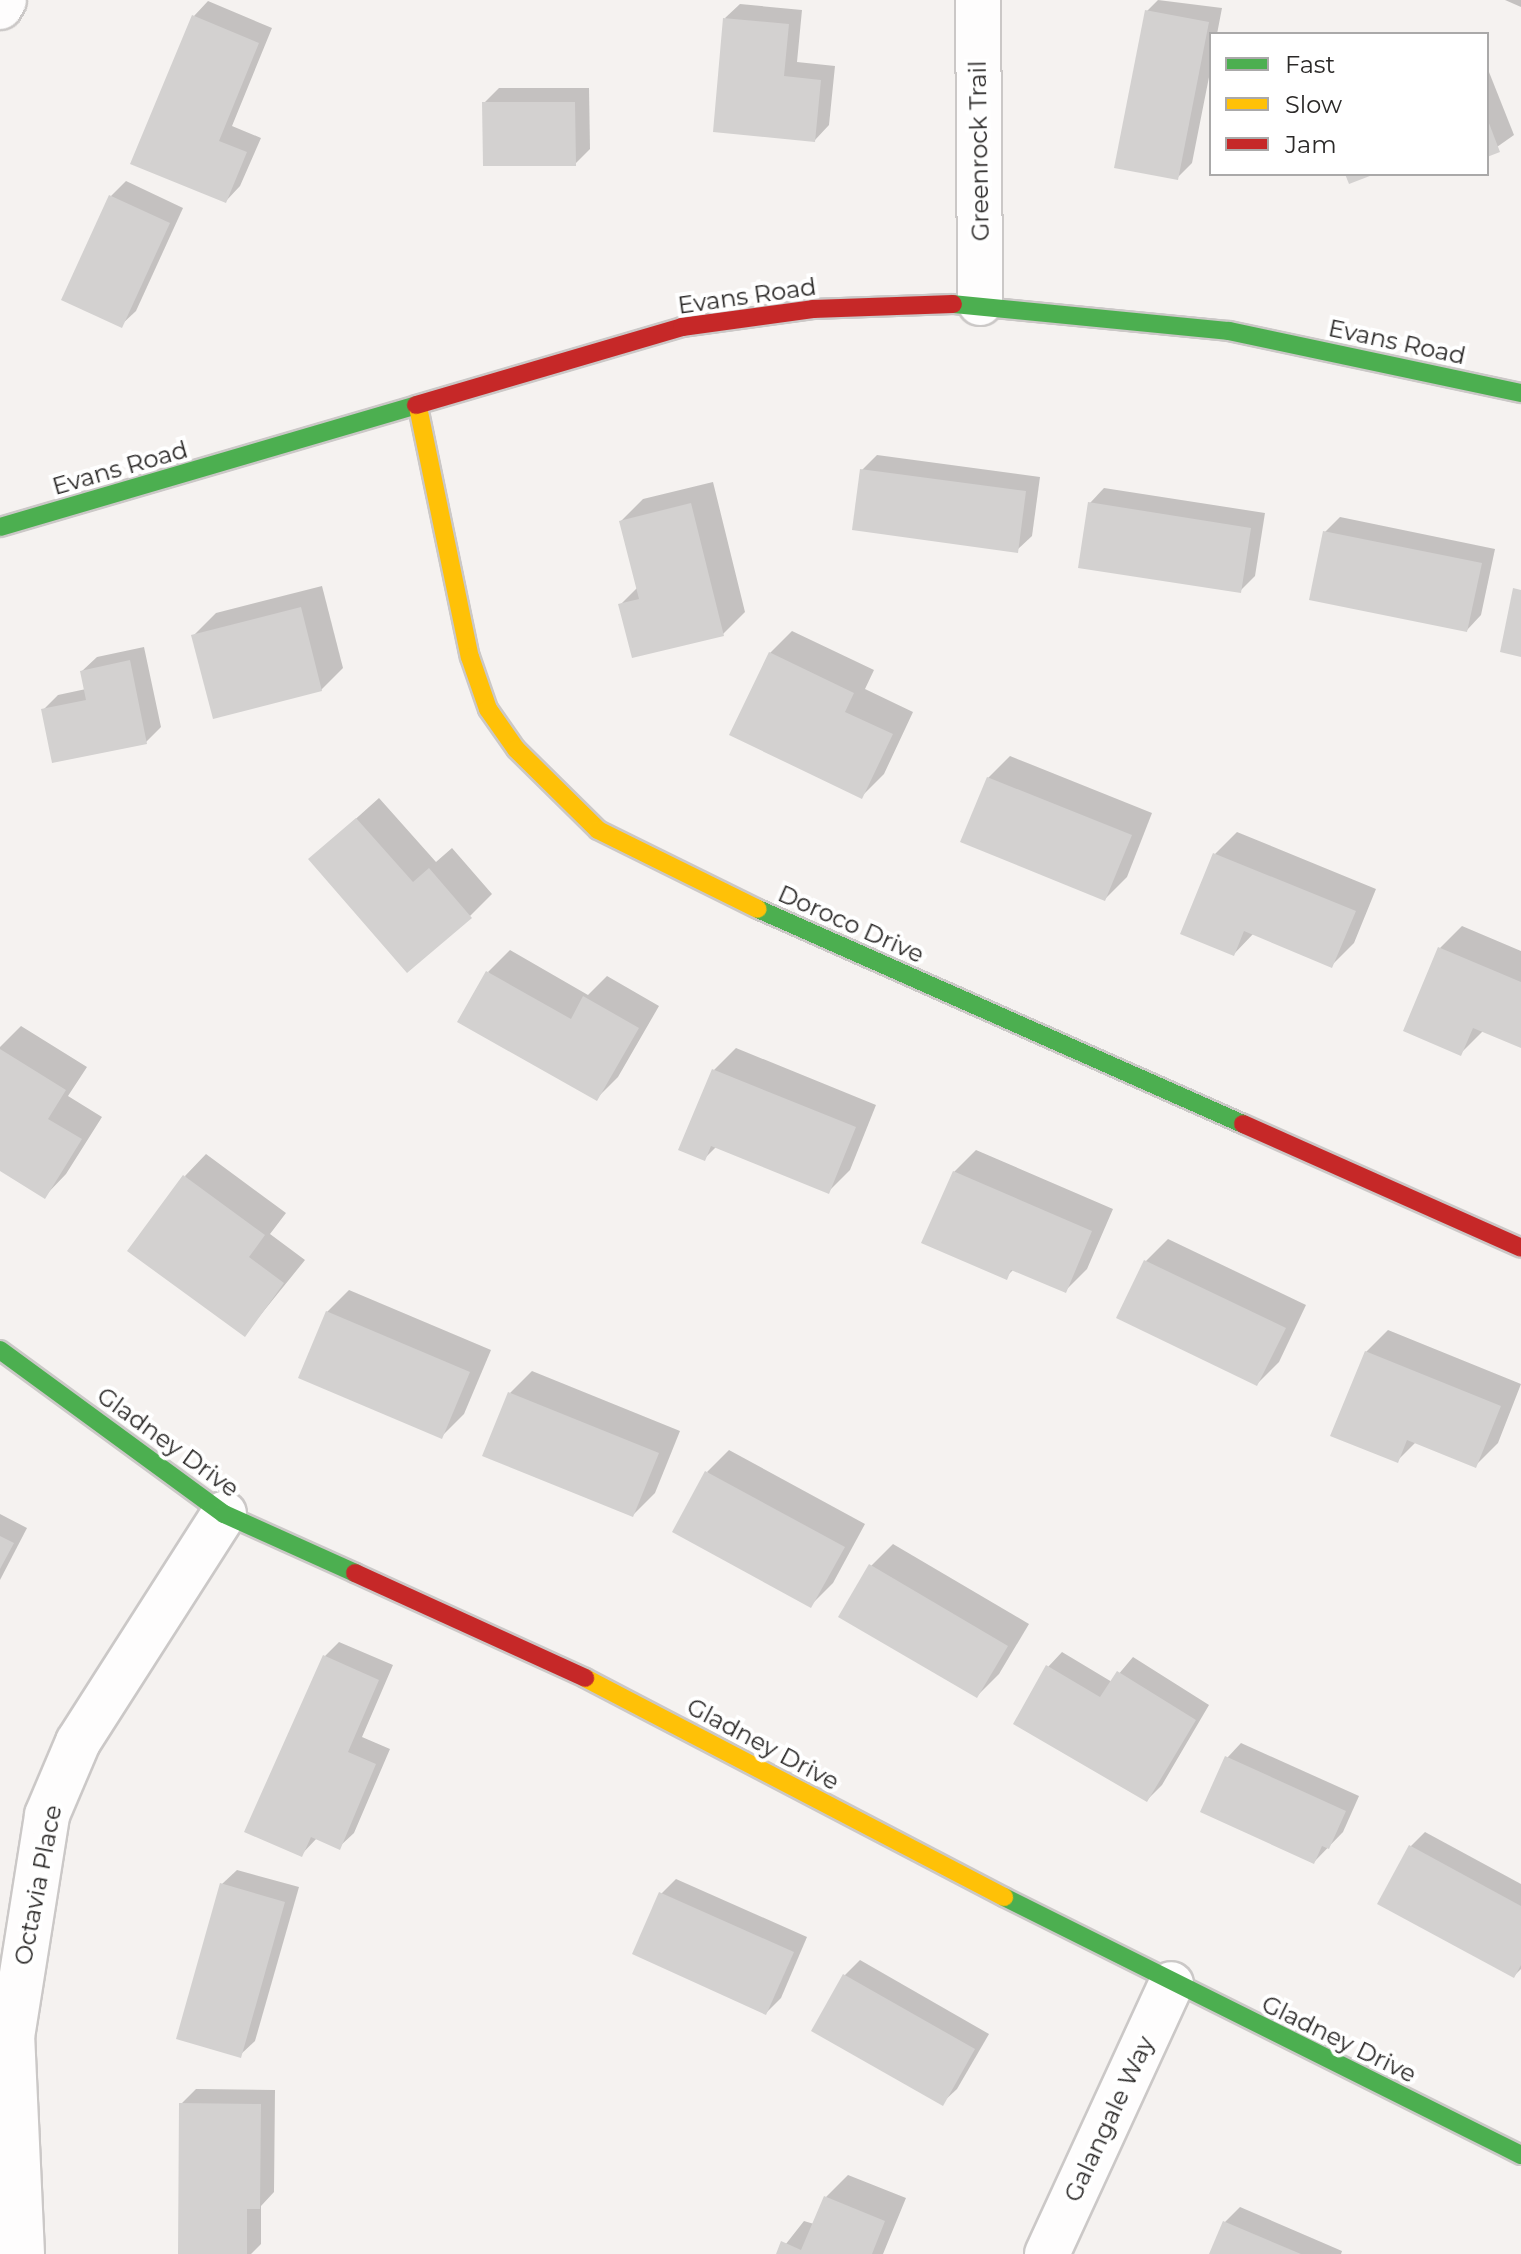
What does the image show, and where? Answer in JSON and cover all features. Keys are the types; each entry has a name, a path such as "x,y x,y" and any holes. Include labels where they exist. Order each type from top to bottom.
{"street":[{"path":"0,7 4,0"},
{"name":"Greenrock Trail","path":"978,0 980,303"},
{"name":"Evans Road","path":"0,527 418,407 537,367 682,327 813,309 980,303 1229,331 1521,393"},
{"name":"Doroco Drive","path":"418,407 470,657 488,709 516,749 598,830 685,877 1521,1248"},
{"name":"Gladney Drive","path":"0,1350 224,1514 556,1663 1171,1984 1521,2155"},
{"name":"Octavia Place","path":"22,2254 12,2037 47,1815 78,1742 224,1514"},
{"name":"Galangale Way","path":"1047,2254 1171,1984"}],"building":[{"path":"1145,10 1209,22 1178,180 1114,168"},
{"path":"192,15 259,43 219,141 247,152 226,203 130,164"},
{"path":"723,18 789,24 784,76 821,80 815,142 713,132"},
{"path":"482,102 575,102 576,166 483,166"},
{"path":"1489,123 1500,152 1489,156"},
{"path":"1346,176 1370,176 1349,184"},
{"path":"109,195 170,223 122,328 61,300"},
{"path":"860,469 1026,491 1018,553 852,530"},
{"path":"1088,502 1251,528 1241,593 1078,568"},
{"path":"691,503 724,636 632,658 618,604 639,599 619,521"},
{"path":"1323,531 1482,563 1467,632 1309,600"},
{"path":"1513,588 1521,590 1521,657 1500,652"},
{"path":"301,607 322,691 213,719 191,635"},
{"path":"769,652 854,693 845,712 893,734 862,799 729,735"},
{"path":"130,660 147,744 52,763 41,709 86,700 80,671"},
{"path":"987,777 1132,835 1105,901 960,842"},
{"path":"356,818 413,882 429,868 472,918 407,973 308,859"},
{"path":"1213,853 1356,911 1332,968 1244,931 1234,956 1180,934"},
{"path":"1438,947 1521,982 1521,1048 1473,1028 1461,1056 1403,1031"},
{"path":"486,971 571,1019 583,996 639,1028 597,1101 457,1022"},
{"path":"0,1049 66,1090 48,1119 82,1139 45,1199 0,1171"},
{"path":"712,1069 856,1127 829,1194 711,1146 705,1161 678,1150"},
{"path":"953,1171 1092,1231 1066,1293 1011,1270 1007,1280 921,1243"},
{"path":"183,1175 265,1235 249,1257 284,1283 245,1337 127,1251"},
{"path":"1144,1260 1286,1328 1257,1386 1116,1318"},
{"path":"326,1311 470,1372 442,1439 298,1378"},
{"path":"1365,1351 1501,1406 1476,1468 1407,1440 1398,1463 1330,1436"},
{"path":"508,1392 659,1453 633,1517 482,1456"},
{"path":"705,1471 845,1547 811,1608 672,1532"},
{"path":"0,1536 14,1543 0,1569"},
{"path":"869,1564 1008,1646 977,1698 838,1617"},
{"path":"323,1655 379,1680 348,1752 376,1764 340,1850 311,1837 302,1857 244,1832"},
{"path":"1046,1665 1100,1697 1117,1671 1196,1720 1147,1802 1013,1724"},
{"path":"1225,1756 1346,1811 1329,1849 1322,1846 1314,1864 1200,1812"},
{"path":"1409,1845 1521,1906 1521,1965 1514,1978 1377,1904"},
{"path":"220,1883 285,1902 241,2058 176,2039"},
{"path":"659,1892 794,1952 766,2015 632,1954"},
{"path":"843,1974 975,2049 943,2106 811,2031"},
{"path":"179,2103 261,2104 260,2209 247,2209 247,2254 178,2254"},
{"path":"824,2196 885,2221 872,2254 776,2254 781,2241 801,2250"},
{"path":"1223,2221 1301,2254 1209,2254"}],"traffic: fast":[{"path":"953,304 1229,331 1521,393"},
{"path":"0,527 416,405"},
{"path":"758,909 1243,1124"},
{"path":"0,1350 224,1514 355,1573"},
{"path":"1004,1897 1521,2155"}],"traffic: slow":[{"path":"418,407 470,657 488,709 516,749 598,830 758,909"},
{"path":"585,1678 1004,1897"}],"traffic: jam":[{"path":"416,405 682,327 813,309 953,304"},
{"path":"1243,1124 1521,1248"},
{"path":"355,1573 585,1678"}]}
